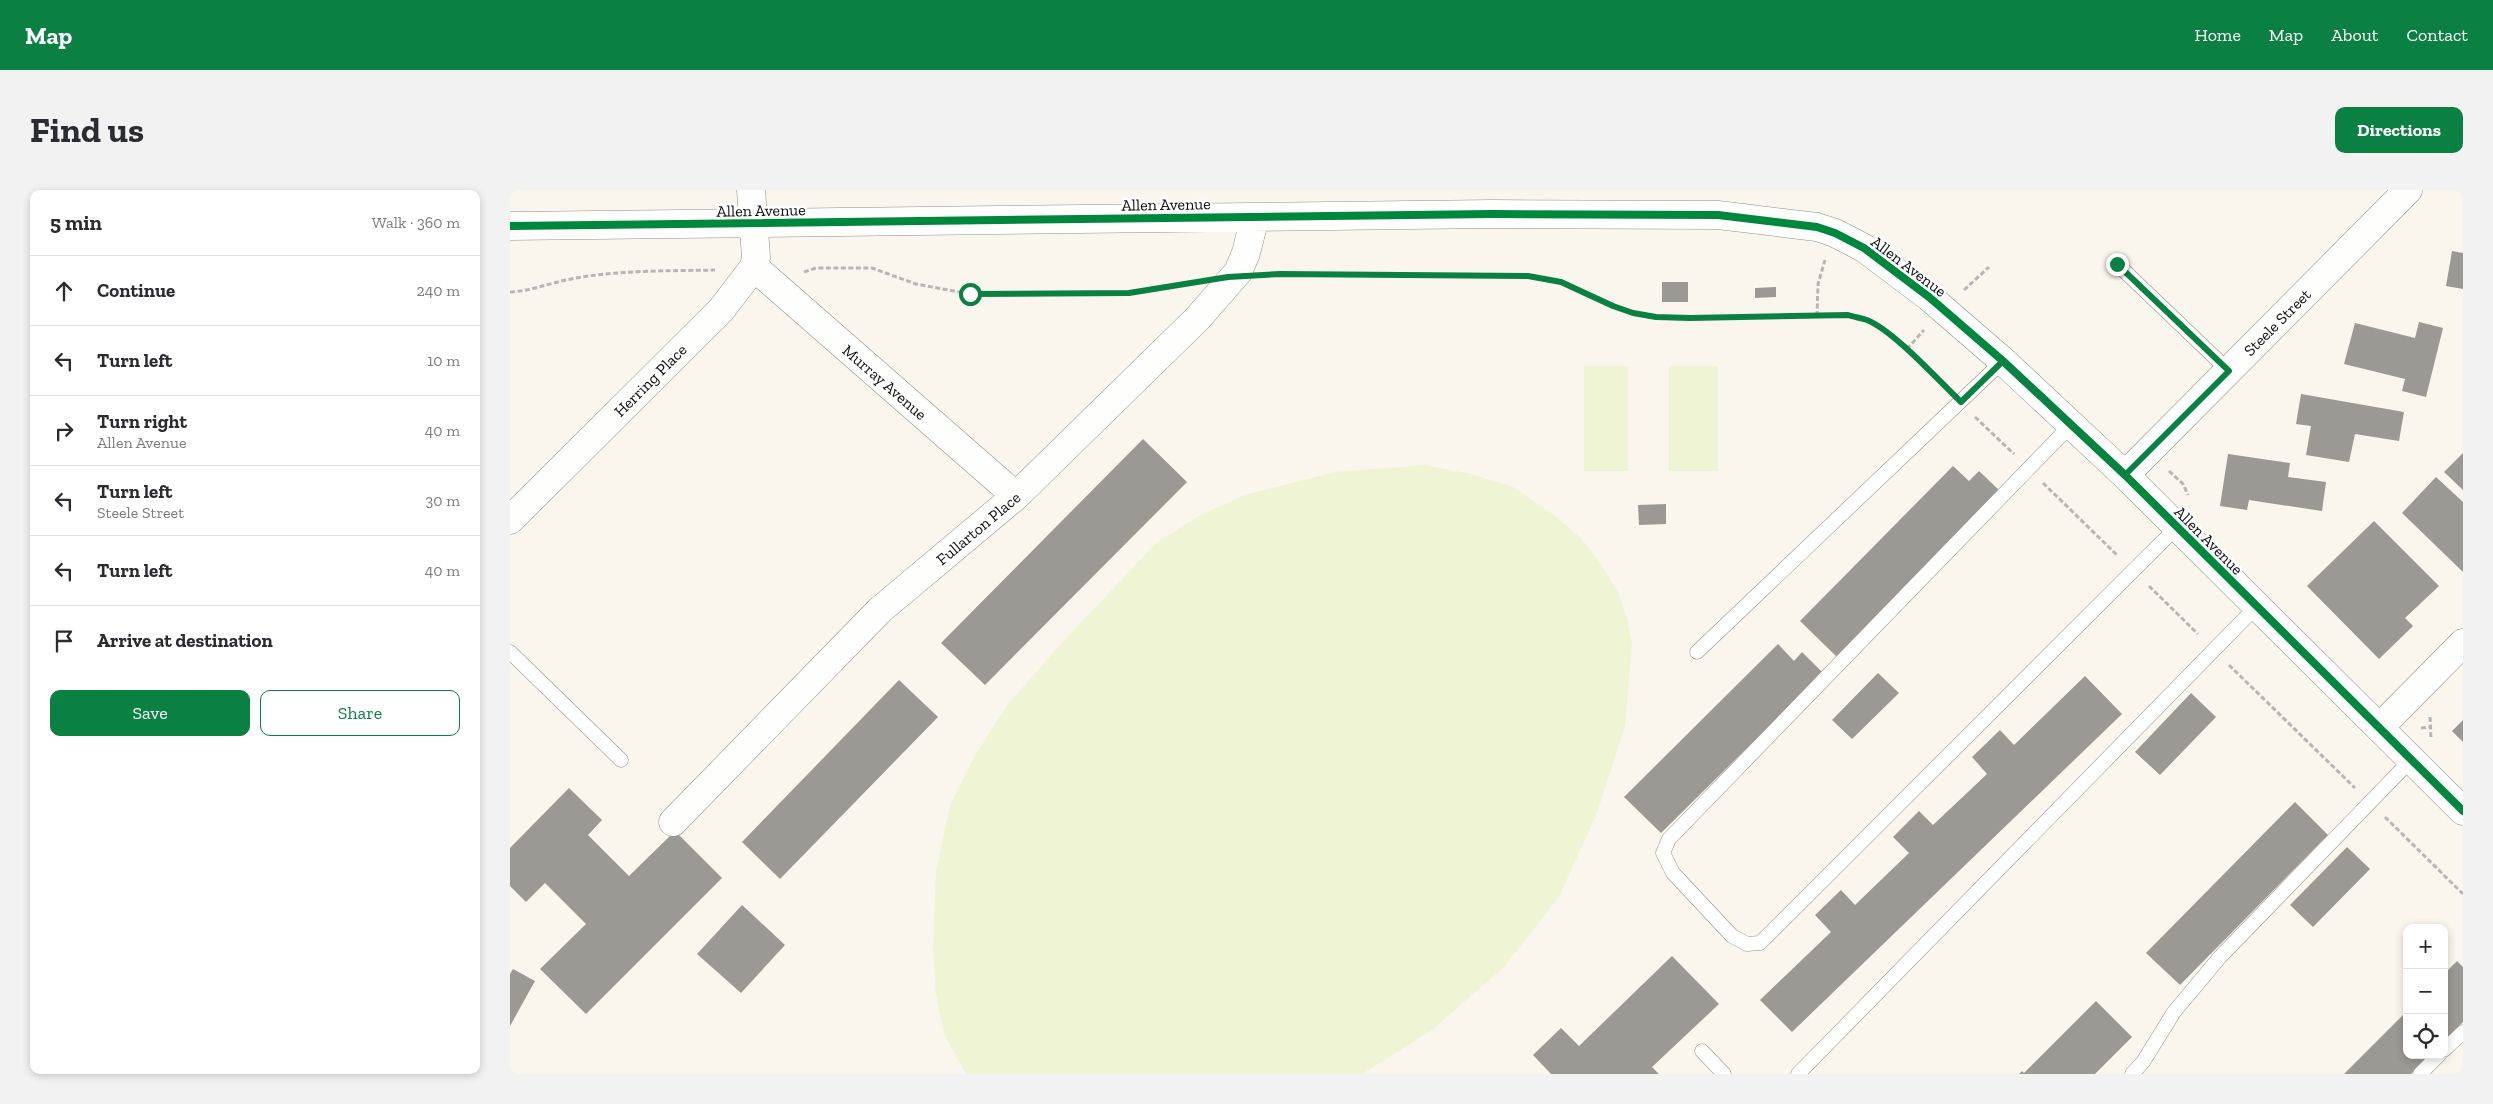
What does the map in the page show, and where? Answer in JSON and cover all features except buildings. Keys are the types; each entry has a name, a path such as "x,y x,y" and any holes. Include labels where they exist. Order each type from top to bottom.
{"street":[{"path":"752,190 752,224 756,257 755,273"},
{"name":"Steele Street","path":"2125,475 2408,190"},
{"name":"Allen Avenue","path":"510,226 1491,214 1718,215 1797,223 1835,233 1864,248 1896,271 2003,361 2070,426 2125,475 2463,811"},
{"name":"Fullarton Place","path":"673,822 880,610 1016,496 1198,318 1235,277 1246,253 1255,217"},
{"name":"Murray Avenue","path":"755,273 1016,496"},
{"name":"Herring Place","path":"510,520 721,310 755,273"},
{"path":"2378,728 2463,644"}],"lane":[{"path":"2117,264 2229,371"},
{"path":"1697,652 2003,361"},
{"path":"2070,426 1669,839 1662,853 1674,873 1732,936 1747,944 1760,943 2177,527"},
{"path":"1798,1074 2256,606"},
{"path":"510,652 621,760"},
{"path":"2132,1074 2143,1062 2174,1012 2220,957 2411,760"},
{"path":"2448,1046 2463,1032"},
{"path":"1702,1051 1724,1074"},
{"path":"2420,1074 2435,1059"}],"path":[{"path":"1817,316 1818,284 1835,233"},
{"path":"510,292 525,291 566,280 640,272 724,270 794,276 816,268 872,268 916,284 970,294 1129,293 1235,277 1280,274 1528,276 1561,282 1613,306 1633,313 1656,317 1848,315 1868,320 1907,349 2463,894"},
{"path":"2430,716 2431,741"}],"green space":[{"path":"1584,366 1628,366 1628,471 1584,471"},
{"path":"1669,366 1718,366 1718,471 1669,471"},
{"path":"1424,465 1471,474 1513,487 1554,515 1581,538 1601,564 1618,592 1627,618 1632,644 1625,726 1597,813 1559,897 1504,967 1432,1030 1362,1074 966,1074 944,1034 936,994 933,948 936,872 950,805 974,757 1008,704 1059,646 1157,542 1201,515 1244,495 1335,472"}],"cycle path":[{"path":"510,226 1491,214 1718,215 1817,227 1835,233 1864,248 1929,297 2003,361 2125,475 2463,811"}],"route":[{"path":"970,294 1129,293 1187,282 1280,274 1528,276 1561,282 1613,306 1633,313 1656,317 1848,315 1868,320 1907,349 1961,402 2003,361 2070,426 2125,475 2229,371 2117,264"}]}
